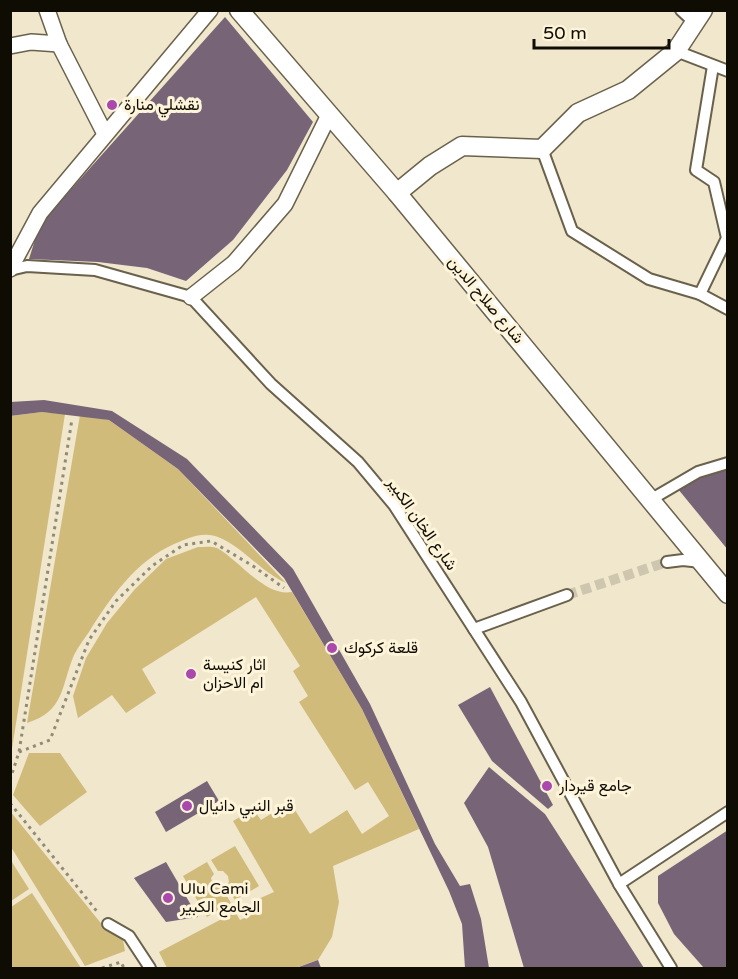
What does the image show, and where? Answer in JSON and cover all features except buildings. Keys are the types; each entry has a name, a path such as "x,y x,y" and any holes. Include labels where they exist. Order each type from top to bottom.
{"street":[{"path":"46,10 59,45 105,134"},
{"path":"10,269 40,213 210,10"},
{"name":"شارع صلاح الدين","path":"239,10 397,193 728,594"},
{"path":"397,193 430,166 462,146 542,149 578,113 628,90 676,51 699,17 681,10"},
{"path":"10,46 31,42 59,45"},
{"path":"676,51 728,71"},
{"path":"700,294 726,238 714,182 696,170 713,66"},
{"path":"10,269 27,266 95,270 191,297 234,263 285,204 329,115"},
{"path":"542,149 572,231 649,279 700,294 728,309"},
{"name":"شارع الخان الكبير","path":"191,297 271,384 358,462 394,505 520,702 619,884 671,969"},
{"path":"651,500 690,476 728,463"},
{"path":"667,562 683,560 702,562"},
{"path":"474,629 567,595"},
{"path":"619,884 728,812"},
{"path":"108,924 129,936 150,969"}],"path":[{"path":"10,780 19,752 72,419"},
{"path":"19,752 50,740 89,640 116,601 152,566 183,545 211,541 284,588"},
{"path":"10,803 108,924"},
{"path":"102,969 121,962 124,969"}],"shaded area":[{"path":"42,412 65,414 11,755 11,416"},
{"path":"80,415 109,420 178,469 286,583 268,573 227,541 212,535 190,538 160,551 136,570 106,606 74,655 60,696 49,712 27,723"},
{"path":"198,547 217,548 272,589 292,592 362,709 419,829 333,866 339,902 332,937 318,960 295,968 167,968 159,952 235,912 240,920 260,911 256,900 274,892 233,821 253,809 261,820 290,802 310,834 347,810 362,834 389,816 368,782 355,790 299,702 308,696 293,671 300,666 256,597 142,669 156,693 126,713 112,695 78,718 73,696 86,658 107,623 135,589 166,559"},
{"path":"29,753 60,753 87,792 40,826 13,795"},
{"path":"10,811 104,927 123,940 125,951 85,966 11,847"},
{"path":"235,846 259,886 235,900 226,886 229,882 228,876 223,871 218,871 211,860"},
{"path":"10,859 29,889 11,901 10,901"},
{"path":"207,862 214,874 211,878 213,885 222,888 231,903 207,917 183,876"},
{"path":"32,893 81,968 11,968 11,907"}],"tunnel":[{"path":"567,595 667,562"}],"place":[{"name":"نقشلي منارة","path":"112,105"},
{"name":"قلعة كركوك","path":"332,648"},
{"name":"اثار كنيسة ام الاحزان","path":"191,674"},
{"name":"جامع قيردار","path":"547,786"},
{"name":"قبر النبي دانيال","path":"187,806"},
{"name":"Ulu Cami الجامع الكبير","path":"168,898"}]}
